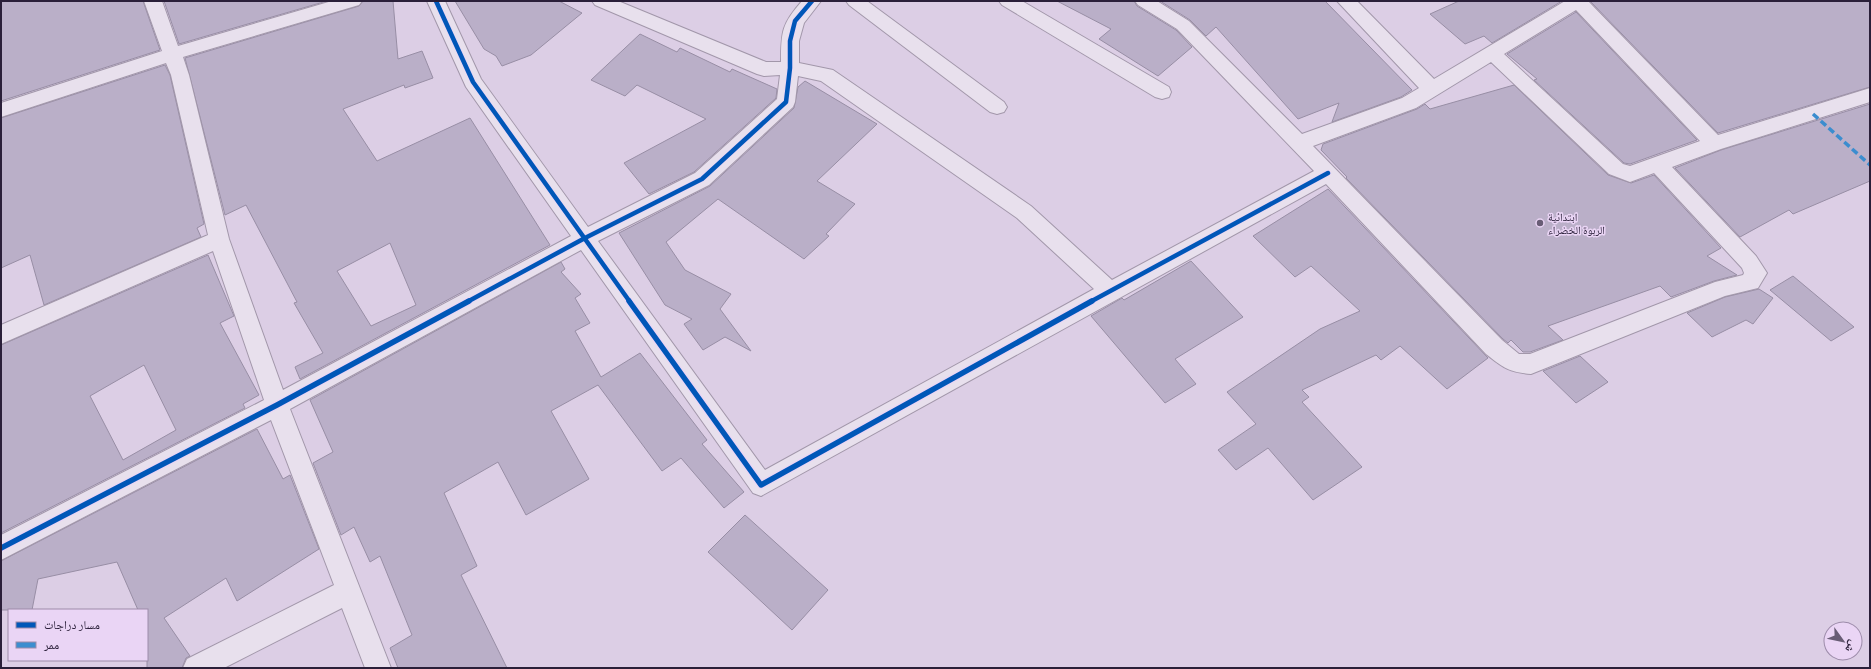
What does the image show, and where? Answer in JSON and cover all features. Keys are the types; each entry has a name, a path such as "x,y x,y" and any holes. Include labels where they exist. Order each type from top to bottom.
{"street":[{"path":"153,1 180,75 220,239 277,404 378,668"},
{"path":"1,110 172,54 353,1"},
{"path":"436,1 473,82 761,485 1110,290 1328,173"},
{"path":"601,1 764,69 790,68 826,75 1024,212 1110,290"},
{"path":"1,548 277,404 585,238 702,179 786,102 790,68 790,41 795,21 812,1"},
{"path":"855,1 997,107"},
{"path":"1008,1 1162,92"},
{"path":"1144,1 1183,25 1328,173 1494,347 1514,363 1531,364 1723,288 1750,282 1756,273 1749,262 1657,164"},
{"path":"1346,1 1432,89"},
{"path":"1299,143 1409,103 1578,1 1714,144"},
{"path":"1492,53 1616,169 1630,174 1714,144 1870,95"},
{"path":"1,336 220,239"},
{"path":"196,668 349,590"}],"building":[{"path":"1,1 143,1 160,50 1,101"},
{"path":"164,1 327,1 179,44"},
{"path":"363,1 393,1 398,59 422,51 433,78 405,88 404,85 343,109 377,161 470,118 550,245 300,379 295,367 323,353 294,303 297,302 246,205 225,215 185,58 359,6","holes":["390,243 416,305 371,326 337,271"]},
{"path":"455,1 559,1 582,13 531,55 502,66 496,56 484,49"},
{"path":"1057,1 1134,1 1137,6 1176,30 1192,47 1158,76 1099,39 1111,29"},
{"path":"1160,1 1325,1 1412,90 1401,97 1332,122 1339,103 1298,119 1216,27 1206,36 1190,20"},
{"path":"1459,1 1562,1 1492,43 1484,36 1465,44 1430,14"},
{"path":"1590,1 1870,1 1870,87 1718,133"},
{"path":"1576,12 1697,140 1630,164 1624,163 1534,80 1537,79 1507,54"},
{"path":"640,34 677,52 680,48 730,72 732,69 777,89 776,98 694,172 649,194 624,163 706,119 637,85 625,96 591,80"},
{"path":"165,65 170,75 204,224 197,228 201,237 44,305 30,255 1,268 1,118"},
{"path":"805,81 877,124 817,181 855,204 826,234 829,236 804,259 718,199 666,242 685,270 731,294 720,309 751,351 725,337 703,350 684,324 692,319 665,305 619,233 710,186 794,108 798,87"},
{"name":"ابتدائية الربوة الخضراء","path":"1514,85 1608,175 1631,183 1654,175 1721,248 1707,256 1737,275 1714,281 1671,297 1660,286 1548,326 1563,340 1530,352 1523,352 1511,340 1508,343 1503,339 1346,178 1347,177 1321,150 1323,144 1417,109 1425,104 1430,109"},
{"path":"1870,104 1870,181 1793,214 1789,210 1740,237 1675,168 1721,150"},
{"path":"1328,189 1488,358 1447,389 1400,346 1381,360 1376,355 1302,390 1309,397 1302,402 1362,467 1313,500 1268,448 1236,470 1218,450 1256,424 1227,392 1320,329 1360,311 1311,266 1295,277 1253,236"},
{"path":"208,255 234,316 220,323 259,395 243,404 245,408 1,533 1,345","holes":["144,365 176,430 123,460 90,396"]},
{"path":"1191,261 1243,317 1175,359 1196,384 1165,403 1091,316 1122,298 1124,300"},
{"path":"561,262 565,269 561,272 581,294 575,298 590,323 575,331 601,377 640,353 707,440 702,444 744,492 724,508 681,458 662,471 598,385 551,411 589,479 526,515 498,462 444,493 477,566 461,575 507,668 398,668 390,648 412,635 380,556 370,562 354,527 341,535 313,463 333,452 310,400"},
{"path":"1793,276 1854,327 1831,341 1770,290"},
{"path":"1759,289 1773,298 1753,324 1746,320 1712,337 1687,313 1725,297"},
{"path":"1580,356 1608,382 1576,403 1543,371"},
{"path":"257,429 283,479 290,475 319,549 237,601 226,578 164,618 190,656 186,658 182,668 147,668 148,609 138,609 117,562 38,579 32,609 1,610 1,561"},
{"path":"745,515 828,590 792,630 708,552"}],"marked path":[{"path":"1813,114 1870,165"}],"cycle path":[{"path":"436,1 473,82 761,485 1110,291 1328,173"},
{"path":"1,548 277,405 585,238 702,179 786,102 790,68 790,41 795,21 812,1"}],"place":[{"name":"ابتدائية الربوة الخضراء","path":"1540,223"}]}
